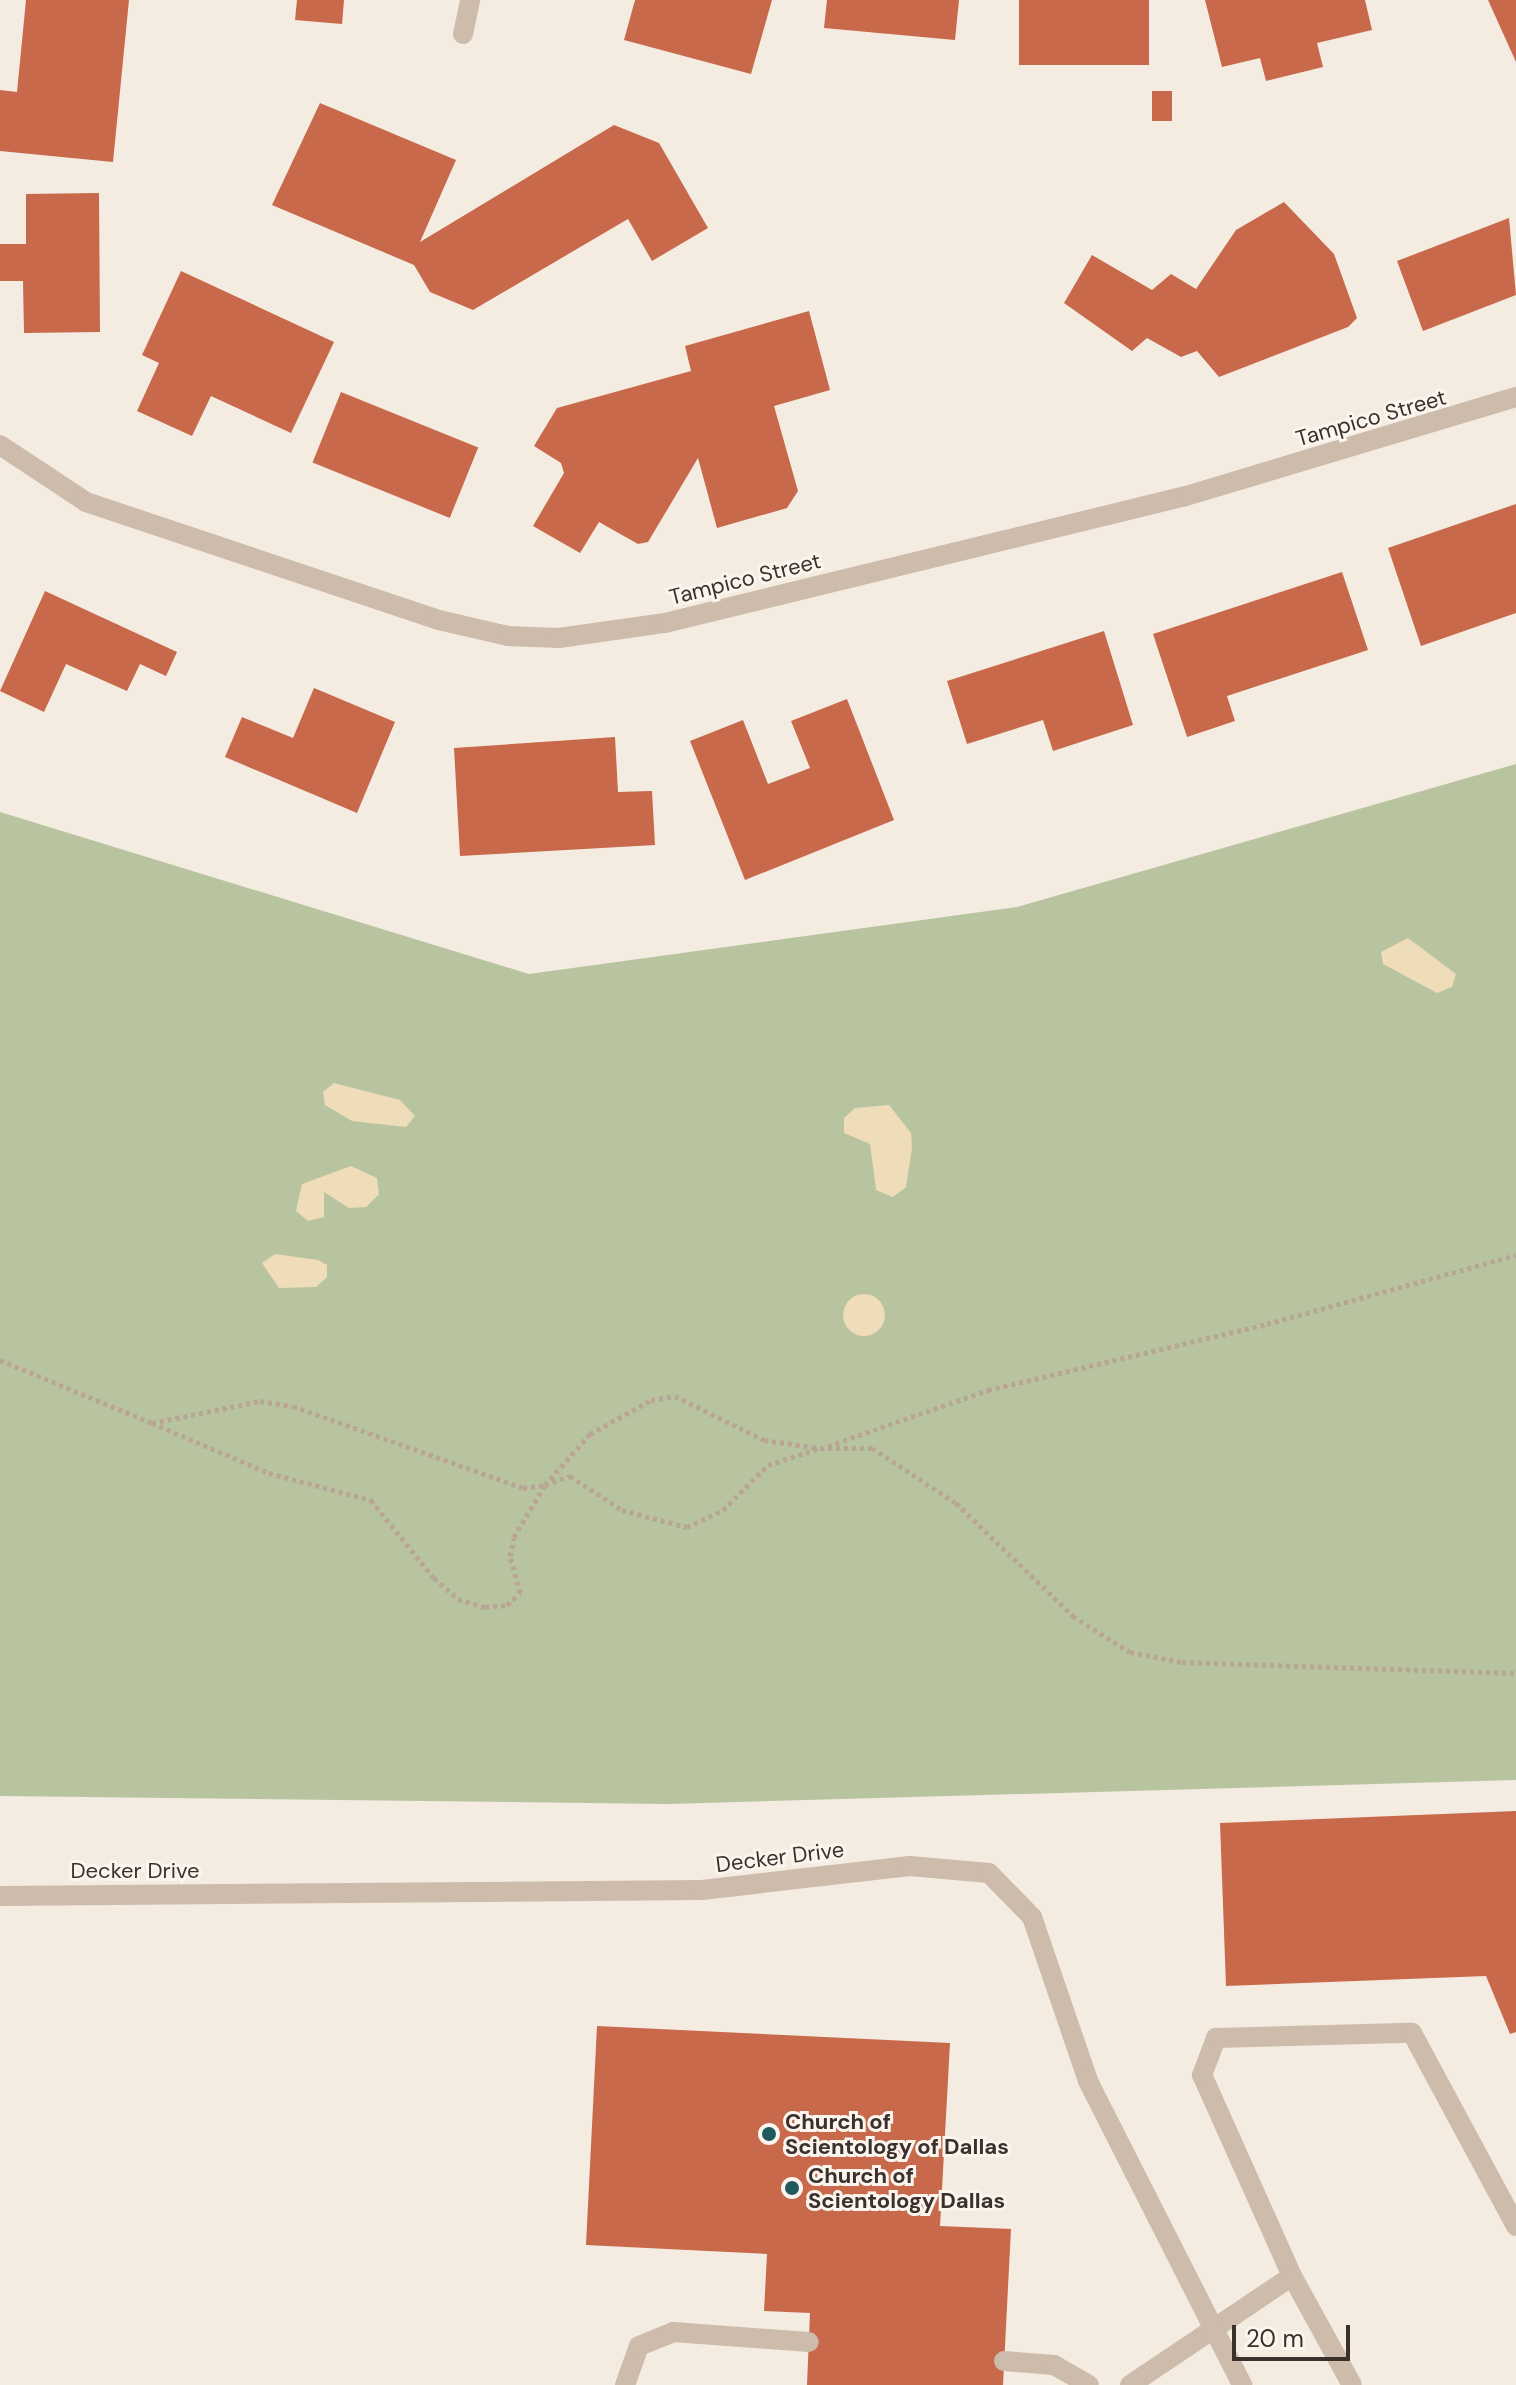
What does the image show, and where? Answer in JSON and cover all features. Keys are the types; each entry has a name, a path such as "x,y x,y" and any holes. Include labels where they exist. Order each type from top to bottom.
{"street":[{"path":"463,34 470,0"},
{"name":"Tampico Street","path":"0,445 86,502 439,620 508,636 559,638 665,623 1186,496 1516,397"},
{"name":"Decker Drive","path":"0,1896 702,1890 910,1866 989,1873 1032,1917 1088,2081 1213,2335 1242,2385"},
{"path":"1352,2385 1292,2276 1202,2075 1216,2038 1412,2033 1516,2226"},
{"path":"1130,2385 1213,2335 1292,2276"},
{"path":"625,2385 639,2346 673,2332 809,2342"},
{"path":"1004,2361 1054,2365 1089,2385"}],"path":[{"path":"152,1423 260,1401 293,1406 523,1488 545,1485 570,1476 622,1510 687,1527 723,1510 768,1465 988,1390 1267,1324 1516,1255"},
{"path":"0,1360 269,1473 371,1500 434,1578 458,1599 485,1607 507,1605 520,1593 510,1556 514,1537 545,1485 590,1434 626,1410 675,1396 764,1440 820,1448 872,1448 911,1469 956,1503 1073,1616 1130,1652 1182,1662 1516,1673"}],"green space":[{"path":"1516,764 1516,1780 667,1804 0,1796 0,812 529,974 1017,907"}],"sand":[{"path":"1408,938 1456,974 1452,987 1437,993 1383,964 1381,952"},
{"path":"334,1083 400,1100 415,1116 406,1127 352,1121 325,1105 323,1092"},
{"path":"889,1105 911,1133 912,1148 906,1187 893,1197 876,1190 870,1144 844,1133 844,1118 855,1108"},
{"path":"351,1166 377,1178 379,1194 366,1207 349,1208 324,1192 324,1217 308,1221 296,1211 302,1184"},
{"path":"275,1254 318,1260 327,1265 327,1277 316,1287 279,1288 262,1263"},
{"path":"864,1294 879,1300 885,1315 879,1330 864,1336 849,1330 843,1315 849,1300"}],"building":[{"path":"26,0 129,0 113,162 0,151 0,90 17,92"},
{"path":"297,0 344,0 342,24 295,20"},
{"path":"635,0 772,0 751,74 624,40"},
{"path":"827,0 959,0 955,40 824,28"},
{"path":"1019,0 1149,0 1149,65 1019,65"},
{"path":"1205,0 1365,0 1372,30 1317,43 1323,67 1266,81 1260,58 1222,67"},
{"path":"1488,0 1516,0 1516,62"},
{"path":"1152,91 1172,91 1172,121 1152,121"},
{"path":"320,103 456,160 420,242 614,125 659,143 708,228 652,261 628,219 473,310 430,292 414,265 272,205"},
{"path":"99,193 100,332 24,333 23,281 0,281 0,244 26,244 26,194"},
{"path":"1284,202 1334,254 1357,318 1348,327 1219,377 1197,351 1181,357 1147,338 1132,351 1064,303 1092,255 1152,290 1171,274 1196,289 1236,230"},
{"path":"1509,218 1516,295 1423,331 1397,261"},
{"path":"181,271 334,342 291,433 211,396 192,436 137,411 159,363 142,355"},
{"path":"809,311 830,390 774,406 798,491 787,508 717,528 698,458 648,542 638,544 599,522 580,553 533,526 564,473 561,463 534,446 557,408 691,371 685,346"},
{"path":"341,392 478,447 450,518 313,462"},
{"path":"1516,504 1516,613 1421,646 1388,548"},
{"path":"1342,572 1368,650 1227,696 1235,721 1187,737 1153,634"},
{"path":"45,591 177,652 166,676 140,664 127,691 66,664 44,712 0,691"},
{"path":"1104,631 1133,725 1053,751 1043,720 967,744 947,681"},
{"path":"314,688 395,722 357,813 225,757 242,717 293,738"},
{"path":"847,699 894,820 745,880 690,741 743,720 768,784 810,768 791,721"},
{"path":"615,737 618,792 652,791 655,845 460,856 454,748"},
{"path":"1516,1811 1516,2032 1510,2034 1486,1976 1226,1986 1220,1823"},
{"name":"Church of Scientology of Dallas","path":"597,2026 950,2043 940,2226 1011,2229 1003,2385 807,2385 810,2313 764,2311 767,2254 586,2245"}],"place":[{"name":"Church of Scientology of Dallas","path":"769,2134"},
{"name":"Church of Scientology Dallas","path":"792,2188"}]}
